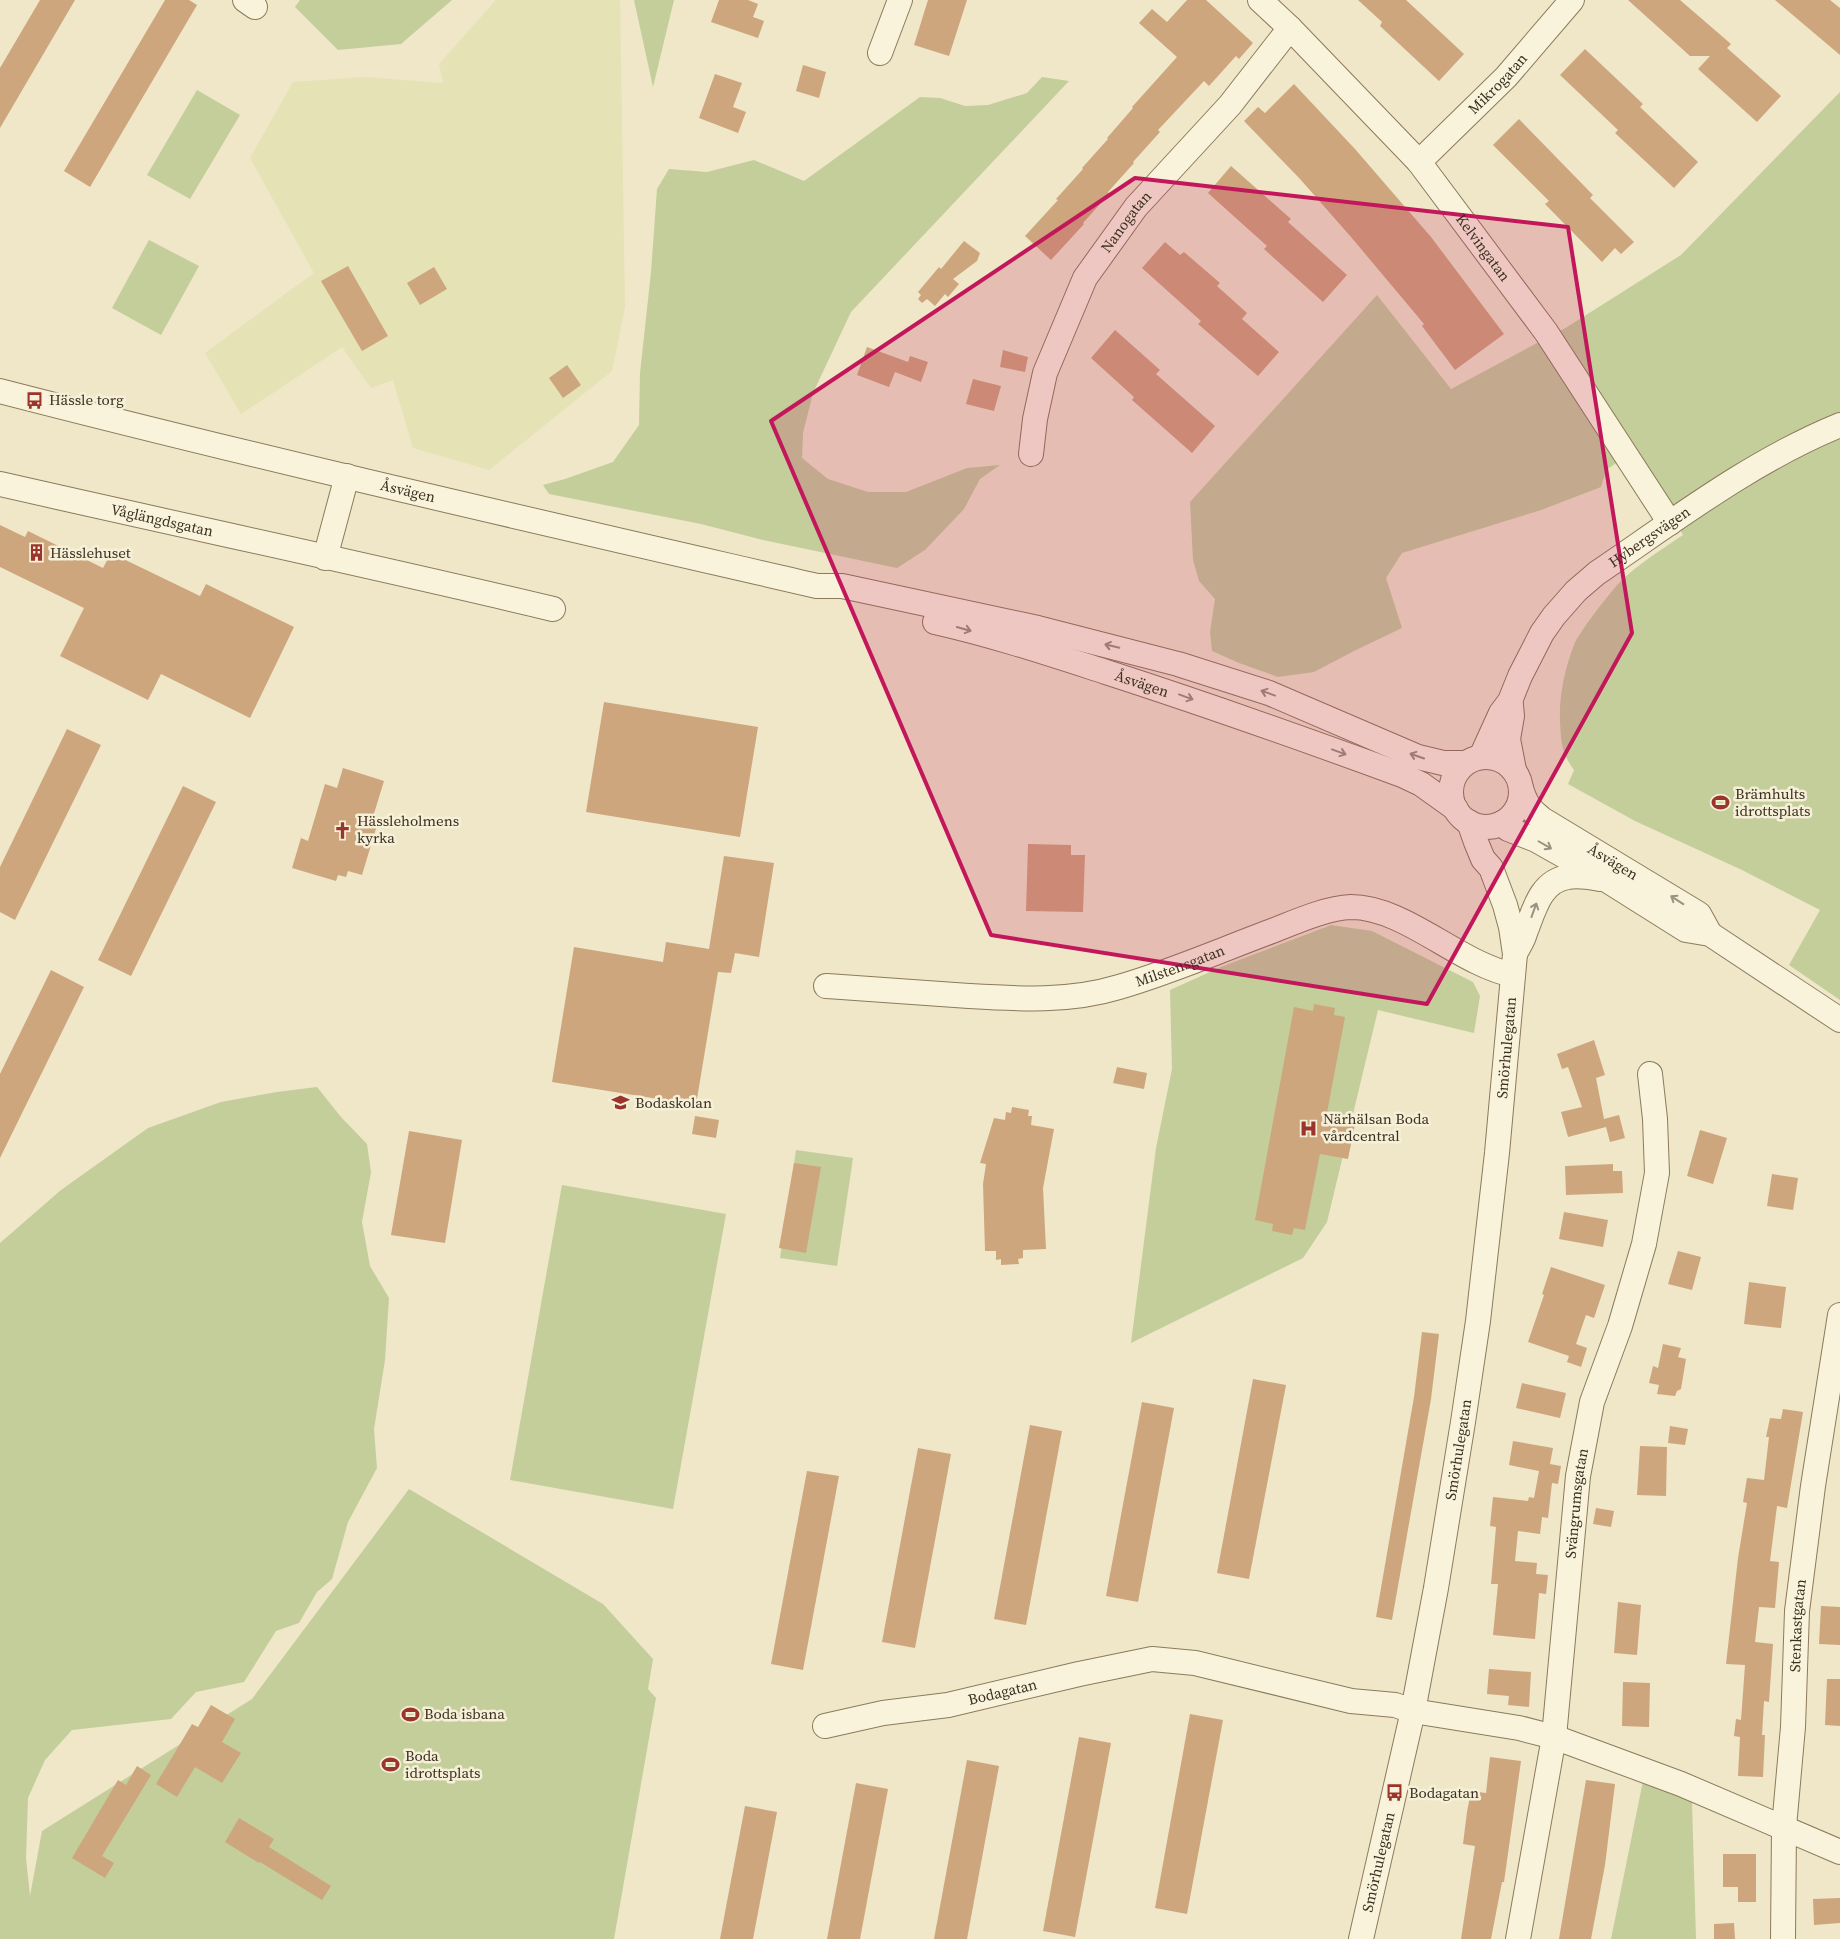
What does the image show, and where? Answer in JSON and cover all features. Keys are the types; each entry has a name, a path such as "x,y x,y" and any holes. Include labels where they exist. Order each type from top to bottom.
{"street":[{"path":"880,53 900,0"},
{"name":"Kelvingatan","path":"1260,0 1290,28 1419,162 1546,332 1670,523"},
{"name":"Mikrogatan","path":"1419,162 1506,76 1572,0"},
{"name":"Nanogatan","path":"1031,454 1035,419 1045,373 1085,278 1136,207 1230,105 1290,28"},
{"name":"Åsvägen","path":"0,391 164,433 817,586 842,586 1038,628 1131,651 1269,693 1418,757 1443,763 1473,760"},
{"name":"Hybergsvägen","path":"1473,760 1510,701 1520,676 1542,633 1570,598 1597,574 1735,480 1791,447 1840,425"},
{"path":"325,558 347,476"},
{"name":"Våglängdsgatan","path":"0,484 325,558 432,580 553,610"},
{"name":"Åsvägen","path":"817,586 837,598 946,624 1058,656 1168,691 1421,784 1462,816"},
{"name":"Hybergsvägen","path":"1510,701 1512,716 1508,739 1518,779"},
{"path":"1497,758 1507,763 1518,779 1521,800 1516,811 1501,824 1482,827 1462,816 1452,799 1451,787 1454,777 1473,760 1497,758"},
{"name":"Åsvägen","path":"1518,779 1524,800 1531,811 1699,914 1710,934"},
{"name":"Smörhulegatan","path":"1361,1939 1413,1710 1442,1555 1478,1321 1497,1153 1514,965 1511,927 1507,912 1491,868 1483,859 1462,816"},
{"path":"1491,868 1501,824"},
{"name":"Åsvägen","path":"1501,824 1508,829 1536,840 1686,930 1710,934 1840,1020"},
{"name":"Smörhulegatan","path":"1514,965 1537,901 1550,884 1568,877 1583,876 1605,880"},
{"name":"Milstensgatan","path":"826,986 1034,1000 1094,994 1206,958 1307,918 1350,907 1369,909 1401,920 1496,972 1514,965"},
{"name":"Svängrumsgatan","path":"1518,1939 1554,1737 1578,1476 1592,1402 1620,1326 1644,1244 1656,1173 1655,1119 1650,1074"},
{"name":"Stenkastgatan","path":"1783,1939 1784,1827 1793,1727 1797,1611 1813,1486 1840,1315"},
{"name":"Bodagatan","path":"825,1726 883,1713 948,1705 1152,1659 1196,1663 1351,1701 1395,1705 1413,1710 1519,1728 1554,1737 1681,1784 1840,1852"}],"highlighted area":[{"path":"1135,178 1568,227 1632,633 1427,1004 991,935 771,421"}],"shaded area":[{"path":"496,0 620,0 625,307 612,371 489,470 413,448 393,380 371,388 342,347 241,414 205,353 314,273 250,158 293,82 364,77 443,83 439,64"}],"green space":[{"path":"300,0 452,0 401,44 338,50 295,7"},
{"path":"634,0 674,0 653,87"},
{"path":"1042,77 1069,81 851,312 813,393 803,433 802,458 828,479 868,492 906,492 967,468 1000,465 980,479 964,509 925,550 897,568 763,540 701,524 549,494 543,485 613,462 639,425 640,373 651,272 657,189 669,169 707,172 754,160 804,181 920,97 940,98 965,106 988,105 1027,93"},
{"path":"197,90 240,115 190,199 147,175"},
{"path":"1840,92 1840,1000 1789,965 1820,910 1742,870 1635,821 1568,784 1574,770 1566,758 1562,746 1560,701 1563,682 1574,645 1588,623 1619,583 1642,563 1683,535 1633,452 1606,470 1601,487 1541,510 1402,553 1386,578 1402,628 1314,672 1278,677 1212,651 1210,632 1215,599 1199,581 1193,560 1190,502 1377,295 1451,389 1567,327 1681,255"},
{"path":"149,240 199,266 161,335 112,308"},
{"path":"1331,925 1372,931 1473,982 1480,996 1474,1033 1378,1010 1327,1222 1303,1258 1131,1343 1156,1148 1172,1069 1170,990 1221,967"},
{"path":"317,1087 341,1117 367,1144 371,1172 362,1222 370,1266 389,1298 385,1360 374,1429 377,1468 348,1522 332,1579 317,1592 299,1623 276,1631 244,1682 196,1692 171,1719 72,1730 45,1760 28,1798 26,1858 30,1896 42,1831 252,1699 409,1489 603,1604 653,1659 648,1689 656,1698 614,1939 0,1939 0,1243 61,1190 148,1128 221,1102"},
{"path":"796,1150 853,1158 837,1266 780,1258"},
{"path":"562,1185 726,1214 673,1509 510,1480"},
{"path":"1643,1781 1692,1802 1696,1939 1611,1939"}],"building":[{"path":"40,0 75,0 0,128 0,68"},
{"path":"165,0 189,0 197,5 90,187 64,171"},
{"path":"719,0 748,0 758,4 753,17 764,21 758,38 711,22"},
{"path":"928,0 967,0 949,56 914,45"},
{"path":"1187,0 1206,0 1253,43 1239,59 1236,56 1209,86 1204,81 1158,130 1160,132 1108,192 1109,194 1051,260 1025,236 1058,200 1056,199 1108,139 1132,107 1177,57 1139,23 1152,9 1167,22"},
{"path":"1358,0 1406,0 1464,54 1439,81 1380,26 1382,22"},
{"path":"1628,0 1680,0 1731,44 1727,48 1781,96 1757,122 1698,69 1710,56 1690,56"},
{"path":"1775,0 1830,0 1840,8 1840,55"},
{"path":"1585,49 1643,104 1640,107 1698,162 1674,188 1615,133 1618,130 1560,75"},
{"path":"803,65 826,72 819,98 796,91"},
{"path":"715,74 742,83 733,107 746,112 738,133 699,118"},
{"path":"1294,84 1355,149 1431,237 1504,334 1455,370 1422,326 1424,324 1351,237 1300,179 1244,121 1258,107 1265,113"},
{"path":"1519,119 1593,195 1590,198 1634,242 1621,254 1615,248 1602,262 1545,204 1549,201 1493,145"},
{"path":"1231,166 1291,219 1288,222 1347,275 1323,302 1264,249 1267,246 1208,193"},
{"path":"964,241 980,253 977,261 953,279 959,284 948,297 945,294 935,306 927,299 922,303 918,299 921,295 918,292 939,267 941,269"},
{"path":"1165,242 1180,255 1184,252 1220,283 1217,286 1247,313 1242,319 1279,352 1258,376 1198,324 1201,321 1142,268"},
{"path":"348,266 388,336 362,351 321,281"},
{"path":"434,267 447,289 420,305 407,283"},
{"path":"1115,330 1160,370 1156,374 1215,426 1192,453 1132,400 1134,397 1091,358"},
{"path":"867,347 908,362 910,356 928,362 921,382 895,372 889,387 857,375"},
{"path":"1003,350 1028,357 1025,372 1000,367"},
{"path":"567,365 581,385 563,398 549,378"},
{"path":"973,379 1001,386 994,411 966,404"},
{"path":"0,525 25,537 28,531 103,568 111,553 200,596 206,584 294,627 250,718 161,674 148,700 60,656 84,608 0,567"},
{"path":"604,702 758,727 740,837 586,812"},
{"path":"67,729 101,745 15,920 0,912 0,867"},
{"name":"Hässleholmens kyrka","path":"343,768 384,781 372,820 378,822 362,875 348,871 346,877 338,875 336,881 292,868 301,838 308,841 325,784 337,788"},
{"path":"183,786 216,802 131,976 98,960"},
{"path":"1028,844 1071,845 1071,855 1085,855 1083,912 1026,911"},
{"path":"724,856 774,863 759,957 735,953 731,973 718,972 696,1105 552,1082 574,947 663,962 666,942 709,949"},
{"path":"51,970 84,987 0,1158 0,1074"},
{"path":"1314,1004 1335,1008 1334,1015 1345,1017 1326,1118 1355,1124 1348,1159 1320,1154 1305,1230 1294,1228 1292,1235 1272,1231 1273,1224 1255,1220 1294,1007 1313,1011"},
{"path":"1594,1040 1605,1075 1596,1078 1604,1119 1619,1115 1625,1138 1610,1142 1606,1127 1568,1137 1561,1112 1582,1107 1568,1067 1562,1069 1557,1054"},
{"path":"1117,1067 1147,1073 1144,1089 1113,1083"},
{"path":"1012,1107 1029,1110 1028,1116 1032,1116 1031,1125 1054,1129 1043,1188 1046,1249 1023,1250 1023,1258 1018,1259 1019,1264 1001,1265 1001,1259 996,1260 996,1251 985,1251 983,1184 986,1164 980,1163 994,1118 1005,1120 1006,1112 1011,1113"},
{"path":"695,1116 719,1120 716,1138 692,1134"},
{"path":"1700,1130 1727,1138 1713,1184 1687,1176"},
{"path":"409,1131 462,1140 445,1243 391,1235"},
{"path":"794,1163 821,1167 806,1253 779,1248"},
{"path":"1613,1164 1613,1171 1622,1171 1623,1193 1566,1195 1565,1166"},
{"path":"1772,1174 1798,1178 1793,1210 1767,1206"},
{"path":"1564,1212 1608,1220 1603,1247 1559,1239"},
{"path":"1678,1251 1701,1257 1692,1290 1668,1284"},
{"path":"1551,1267 1605,1285 1594,1318 1586,1315 1576,1344 1587,1348 1581,1367 1567,1362 1569,1356 1528,1342 1544,1295 1542,1294"},
{"path":"1749,1282 1786,1287 1781,1328 1744,1324"},
{"path":"1422,1332 1439,1334 1431,1399 1392,1620 1376,1617 1414,1397"},
{"path":"1663,1344 1681,1348 1678,1357 1686,1359 1681,1389 1677,1391 1675,1396 1657,1394 1659,1385 1649,1383 1653,1366 1658,1368"},
{"path":"1253,1379 1286,1385 1249,1579 1217,1573"},
{"path":"1522,1383 1566,1393 1560,1418 1516,1408"},
{"path":"1142,1402 1174,1408 1138,1602 1106,1596"},
{"path":"1783,1409 1803,1412 1787,1508 1777,1506 1770,1561 1779,1562 1775,1608 1759,1607 1755,1642 1773,1644 1769,1702 1764,1701 1762,1735 1765,1735 1763,1777 1738,1776 1740,1737 1734,1736 1736,1719 1741,1720 1745,1665 1726,1664 1738,1558 1747,1503 1743,1502 1747,1478 1764,1480 1769,1437 1766,1437 1770,1418 1781,1419"},
{"path":"1030,1425 1062,1431 1026,1625 994,1619"},
{"path":"1670,1426 1688,1429 1685,1445 1668,1443"},
{"path":"1513,1441 1553,1448 1550,1464 1561,1466 1558,1484 1552,1483 1548,1518 1542,1517 1540,1534 1518,1531 1515,1561 1537,1563 1536,1574 1548,1575 1546,1594 1539,1593 1535,1639 1493,1635 1498,1584 1491,1584 1496,1527 1490,1526 1493,1497 1528,1501 1529,1497 1534,1498 1539,1471 1509,1465"},
{"path":"1640,1446 1667,1447 1666,1496 1637,1495"},
{"path":"918,1448 951,1454 915,1648 882,1642"},
{"path":"807,1471 839,1476 803,1670 771,1664"},
{"path":"1596,1508 1614,1511 1611,1527 1593,1524"},
{"path":"1618,1602 1641,1605 1637,1655 1614,1653"},
{"path":"1821,1606 1840,1607 1840,1645 1819,1644"},
{"path":"1489,1669 1531,1672 1529,1707 1508,1705 1509,1696 1487,1694"},
{"path":"1827,1679 1840,1679 1840,1726 1825,1725"},
{"path":"1623,1682 1650,1683 1649,1727 1622,1726"},
{"path":"211,1705 235,1719 222,1742 241,1753 222,1783 195,1767 177,1797 156,1784 192,1724 198,1727"},
{"path":"1190,1714 1223,1720 1187,1914 1155,1908"},
{"path":"1079,1737 1111,1743 1075,1937 1043,1931"},
{"path":"1490,1757 1521,1761 1504,1882 1502,1882 1491,1939 1461,1939 1475,1846 1463,1844 1467,1812 1471,1791 1486,1793"},
{"path":"967,1760 999,1766 967,1939 934,1939"},
{"path":"137,1766 151,1775 102,1856 114,1863 105,1878 72,1858 118,1780 126,1785"},
{"path":"1586,1780 1615,1784 1605,1865 1591,1939 1559,1939"},
{"path":"856,1783 888,1789 860,1939 827,1939"},
{"path":"745,1806 777,1812 753,1939 720,1939"},
{"path":"239,1818 274,1839 269,1847 331,1886 322,1900 225,1842"},
{"path":"1723,1854 1756,1854 1756,1902 1738,1902 1738,1887 1723,1887"},
{"path":"1840,1898 1840,1923 1814,1925 1813,1899"},
{"path":"1734,1923 1735,1939 1714,1939 1714,1924"}],"place":[{"name":"Hässle torg","path":"35,400"},
{"name":"Hässlehuset","path":"36,553"},
{"name":"Brämhults idrottsplats","path":"1721,803"},
{"name":"Hässleholmens kyrka","path":"343,830"},
{"name":"Bodaskolan","path":"621,1103"},
{"name":"Närhälsan Boda vårdcentral","path":"1309,1128"},
{"name":"Boda isbana","path":"410,1714"},
{"name":"Boda idrottsplats","path":"391,1765"},
{"name":"Bodagatan","path":"1395,1793"}]}
